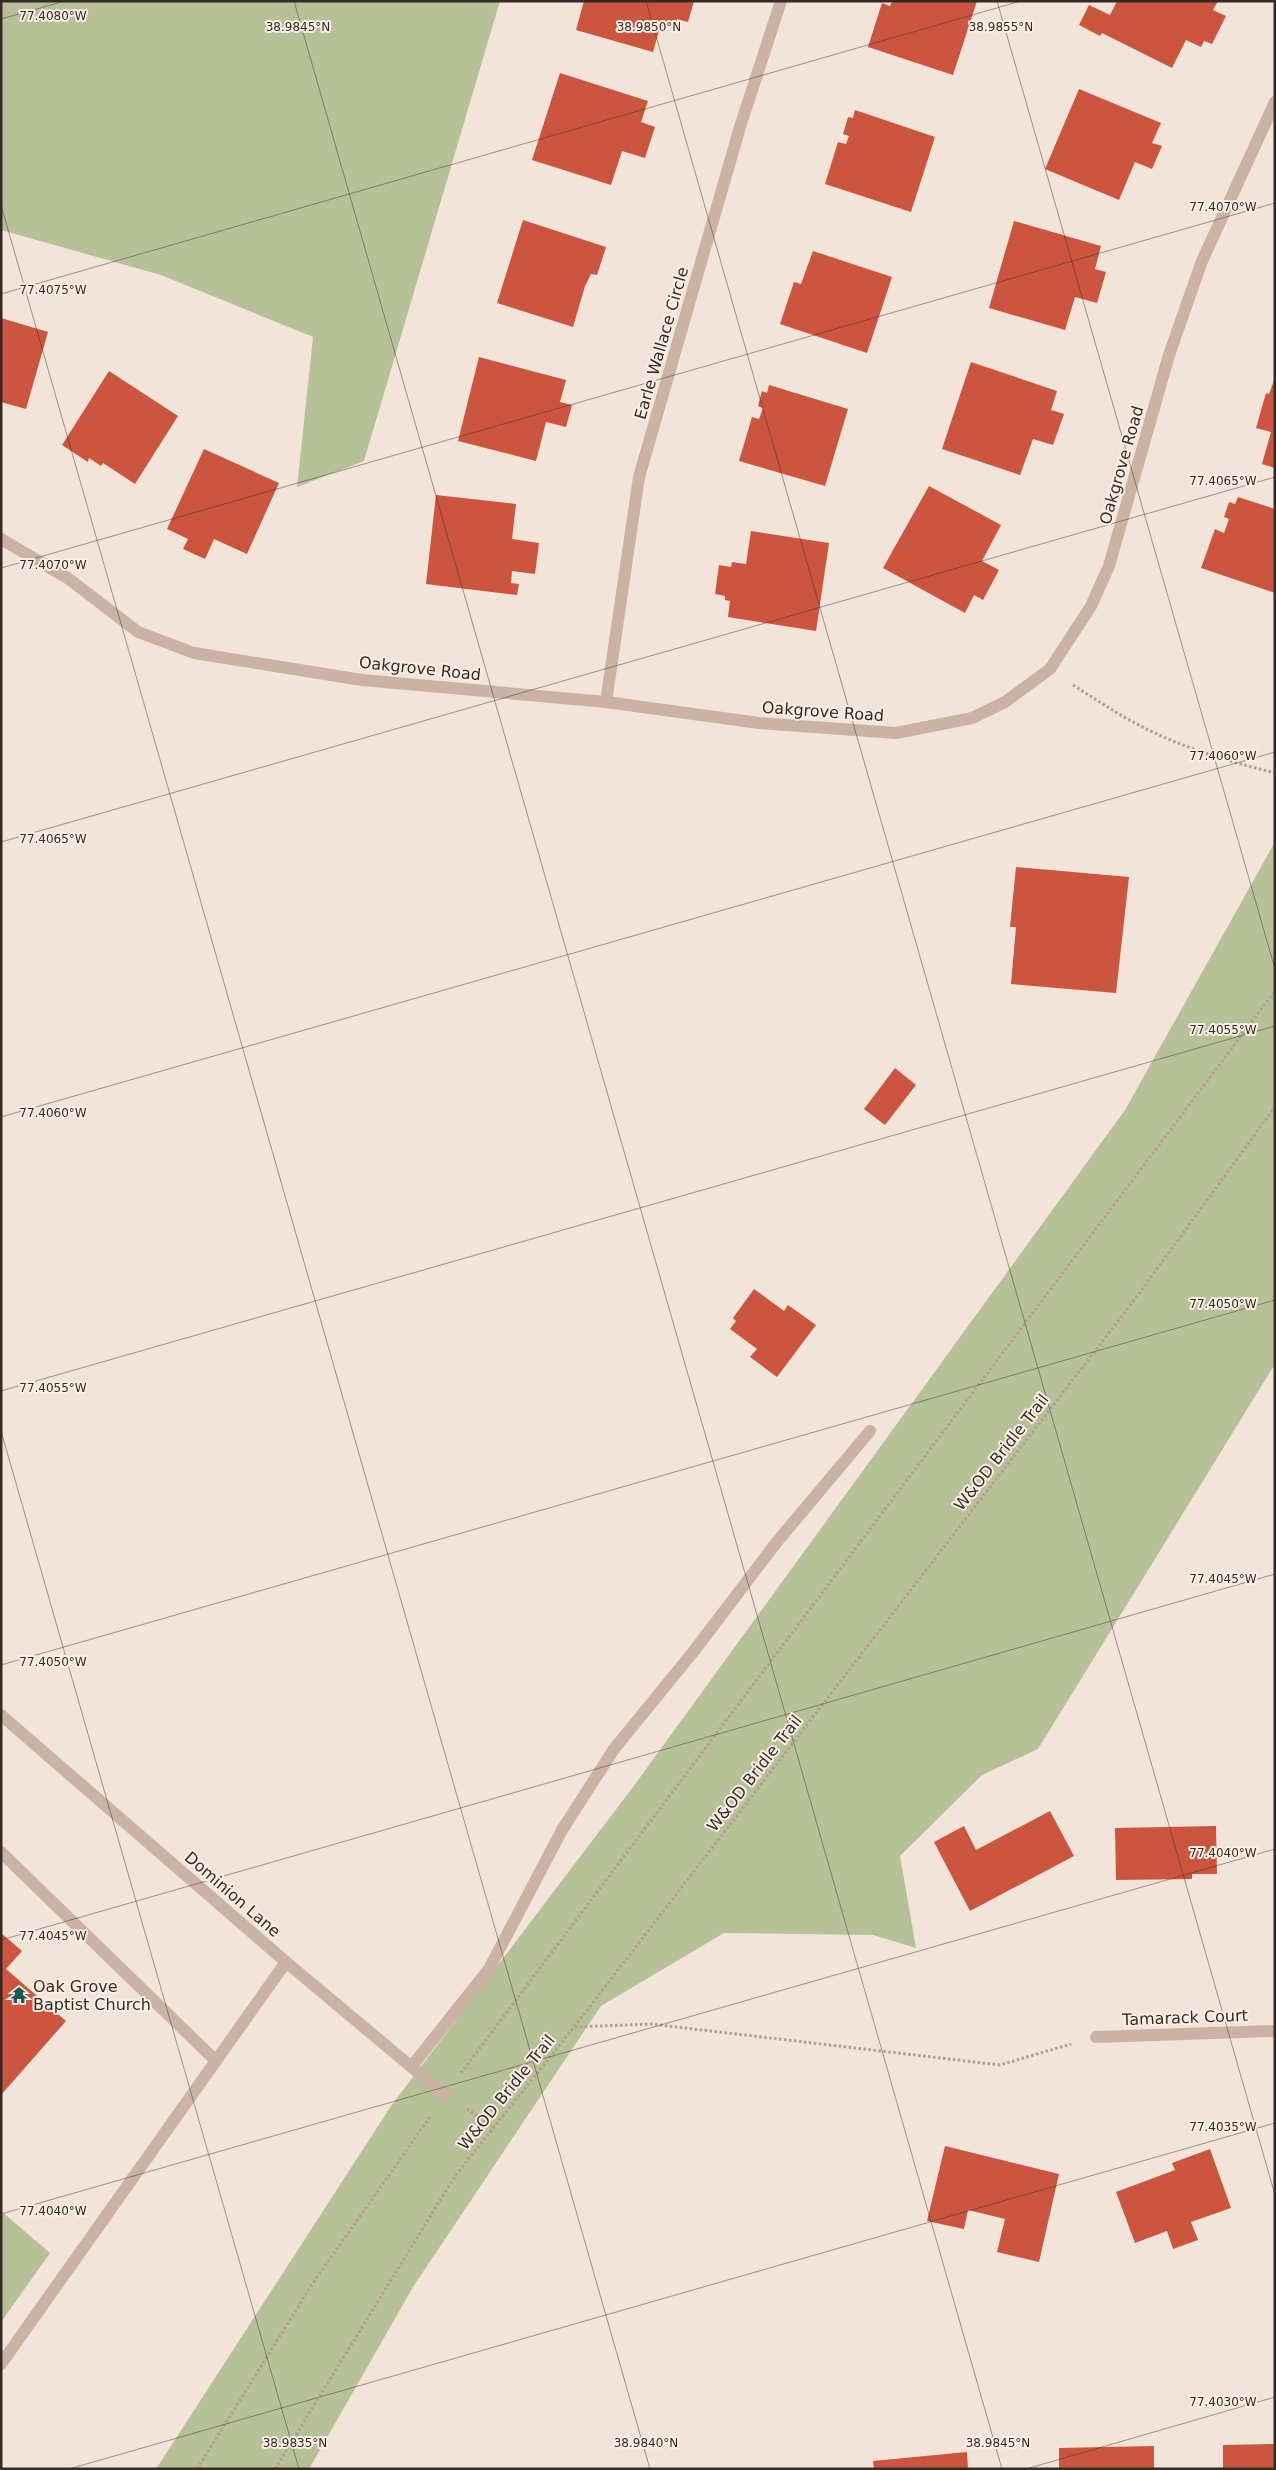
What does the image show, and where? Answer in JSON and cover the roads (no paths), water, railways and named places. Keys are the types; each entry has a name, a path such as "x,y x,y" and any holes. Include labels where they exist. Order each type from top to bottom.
{"street":[{"name":"Earle Wallace Circle","path":"606,702 639,477 740,127 781,1"},
{"name":"Oakgrove Road","path":"1,539 69,579 138,632 194,653 362,680 606,702 759,723 896,733 972,718 1005,702 1050,669 1091,606 1109,566 1169,354 1202,261 1275,102"},
{"path":"412,2066 489,1969 562,1830 614,1749 694,1651 776,1543 870,1431"},
{"name":"Dominion Lane","path":"1,1715 286,1962 445,2095"},
{"path":"1,1852 216,2061"},
{"path":"1,2364 286,1962"},
{"name":"Tamarack Court","path":"1096,2036 1275,2031"}],"place":[{"name":"Oak Grove Baptist Church","path":"19,1995"}]}
